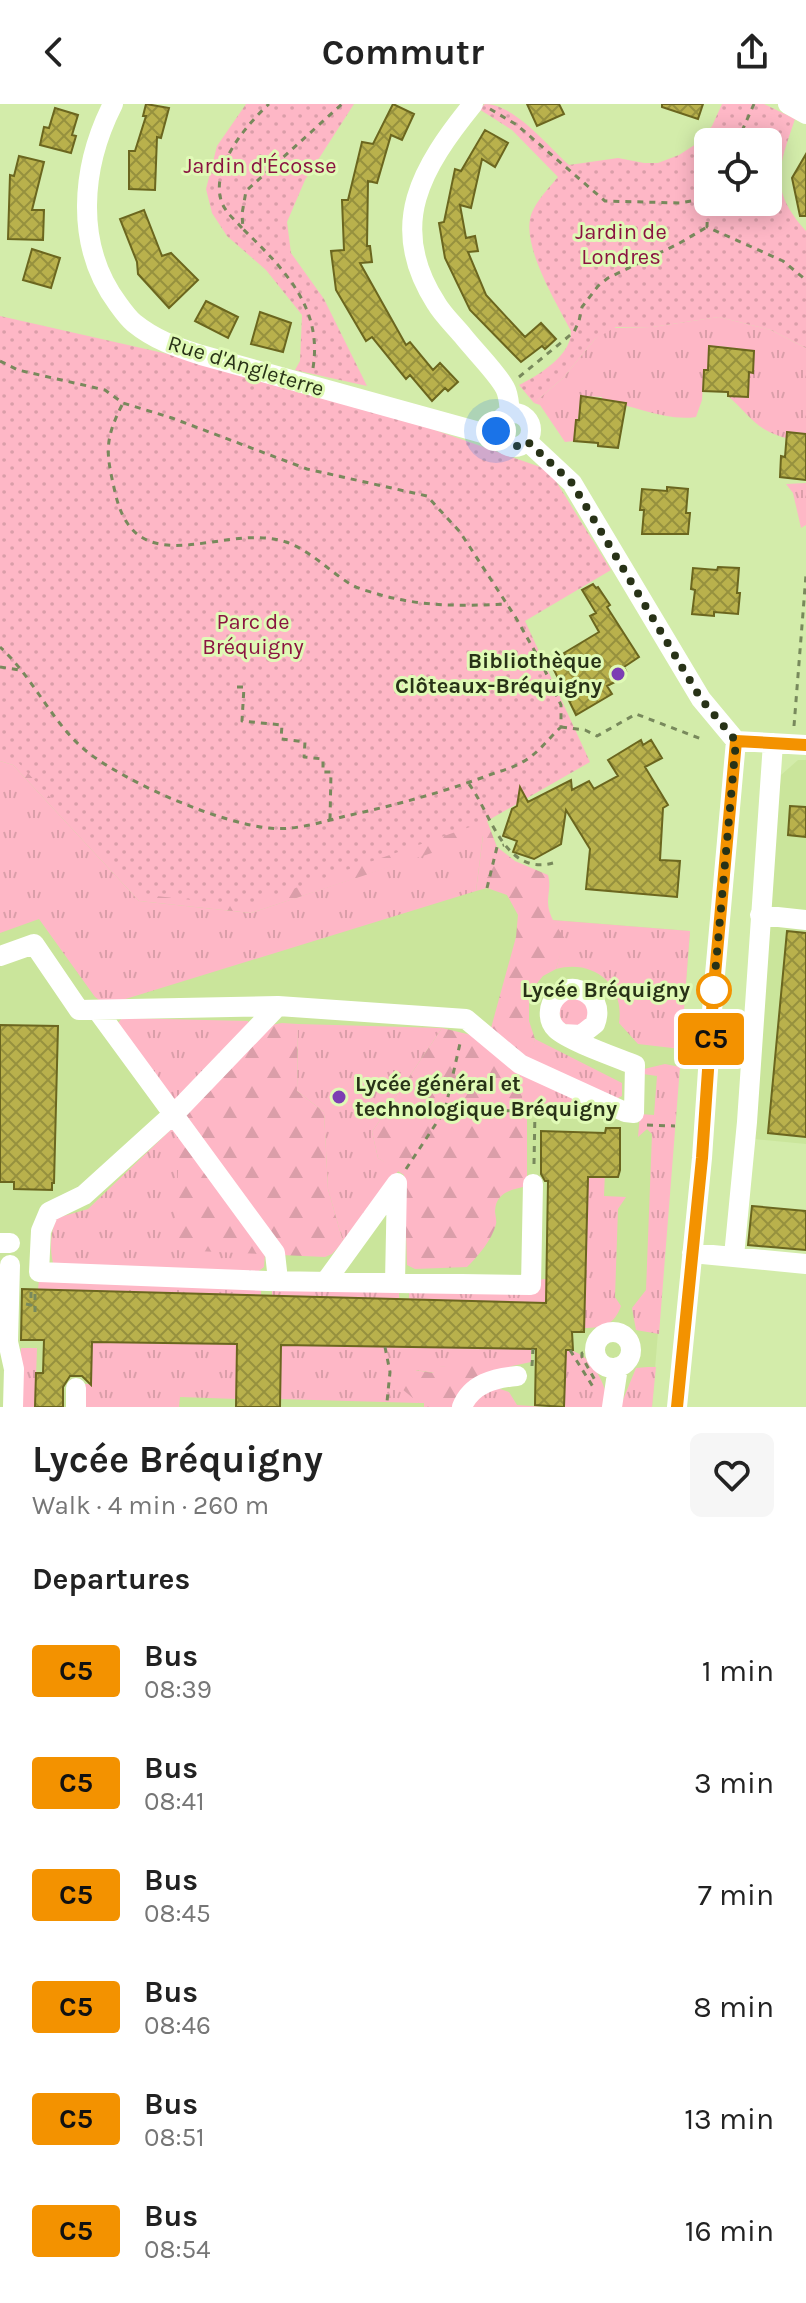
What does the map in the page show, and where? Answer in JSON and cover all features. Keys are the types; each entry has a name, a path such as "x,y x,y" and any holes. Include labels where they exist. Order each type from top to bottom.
{"street":[{"name":"Rue d'Angleterre","path":"113,104 97,144 88,182 90,242 95,264 131,321 161,341 309,386 497,437"},
{"path":"473,104 444,139 426,169 414,208 412,239 422,277 436,304 505,388 510,412"},
{"path":"788,104 806,114"},
{"path":"510,412 518,413 529,421 527,441 515,447 497,437 497,424 510,412"},
{"path":"527,441 572,483 701,699 736,741 702,1158 677,1407"},
{"path":"734,1256 747,1122 768,811 791,744 736,741"},
{"path":"760,915 806,920"},
{"path":"0,956 34,944 79,1010 278,1006 466,1019 520,1064 625,1112 634,1113 635,1065 563,1034"},
{"path":"278,1006 173,1114 84,1195 49,1212 41,1231 39,1272 531,1285 533,1180"},
{"path":"97,1010 275,1253 278,1280"},
{"path":"326,1281 397,1183"},
{"path":"395,1282 397,1183"},
{"path":"692,1253 806,1264"},
{"path":"10,1265 8,1342 14,1369 13,1407"},
{"path":"605,1333 622,1334 629,1343 628,1360 618,1367 601,1364 595,1353 596,1342 605,1333"},
{"path":"612,1407 618,1367"},
{"path":"462,1407 469,1392 483,1384 517,1376"}],"path":[{"path":"269,104 238,137 228,157 221,183 223,206 288,274 301,295 315,337 309,386"},
{"path":"243,229 246,191 342,104"},
{"path":"483,104 517,125 605,201 680,203 694,200"},
{"path":"743,128 754,104"},
{"path":"707,216 707,227"},
{"path":"505,388 574,332 582,307 608,278 666,251 707,227"},
{"path":"707,227 783,261 806,280"},
{"path":"0,361 18,370 105,390 123,403 172,418 307,469 427,496 460,532 508,604 561,705 561,727 544,746 525,760 469,784 330,820 286,829 267,828 228,820 142,784 89,753 69,733 0,647"},
{"path":"123,403 106,442 113,483 125,524 154,545 208,543 259,536 287,542 354,587 410,603 461,606 508,604"},
{"path":"791,744 806,575"},
{"path":"0,667 22,671"},
{"path":"237,687 244,687 242,721 282,725 281,739 305,742 304,757 323,759 323,772 331,772 330,820"},
{"path":"561,727 585,730 597,736 636,714 704,740"},
{"path":"469,784 507,851 529,863 542,866 553,863"},
{"path":"487,888 497,847 504,845"},
{"path":"397,1183 445,1110 466,1019"},
{"path":"445,1110 580,1111"},
{"path":"533,1180 535,1111"},
{"path":"634,1125 675,1126"},
{"path":"22,1304 31,1305 33,1282 37,1312"},
{"path":"385,1347 390,1372 387,1402"},
{"path":"570,1350 595,1390 600,1388 582,1353 595,1353"}],"shaded area":[{"name":"Lycée général et technologique Bréquigny","path":"0,759 487,821 497,847 552,920 690,931 652,1407 0,1407"},
{"path":"798,760 806,760 806,1144 754,1139 767,916 781,775"}],"green space":[{"name":"Jardin d'Écosse","path":"246,104 354,104 305,180 287,222 291,253 324,299 367,386 295,370 300,361 302,315 266,270 227,236 212,213 206,189 217,146"},
{"name":"Jardin de Londres","path":"485,104 496,106 519,118 569,165 618,158 658,163 694,145 694,216 782,216 782,190 786,203 806,231 806,348 771,330 719,317 652,327 616,327 595,339 563,378 534,403 519,385 560,356 570,340 571,331 543,276 529,232 534,208 558,177 512,130 479,109"},
{"name":"Jardin de Londres","path":"722,104 764,104 795,119 782,161 782,128 710,128"},
{"name":"Parc de Bréquigny","path":"0,316 309,386 549,470 611,570 525,621 590,762 487,821 244,906 139,894 15,759 0,759"},
{"path":"719,317 771,330 806,348 806,434 787,432 786,438 767,430 728,396 748,397 754,352 730,350 730,347 709,346 708,370 704,370 702,400 696,417 661,415 602,401 602,397 582,396 574,441 565,442 540,405 534,403 563,378 595,339 611,328 652,327"},
{"path":"806,483 806,525 801,528 793,493 786,484"},
{"path":"0,670 487,821 497,847 515,861 548,875 550,912 565,939 556,969 543,976 533,988 529,1004 529,1021 535,1039 520,1107 527,1118 527,1186 505,1193 498,1200 496,1224 491,1236 467,1267 415,1269 407,1265 404,1175 378,1158 372,1132 442,1028 488,1039 516,937 518,915 507,895 487,888 476,891 483,836 251,913 139,901 13,765 0,761"},
{"path":"0,761 13,765 139,901 251,913 483,835 476,891 106,1005 95,997 39,919 0,933"},
{"path":"552,920 690,931 681,1049 638,1044 619,1023 617,997 604,978 582,968 556,969 564,939"},
{"path":"577,997 588,1007 588,1017 577,1027 562,1023 558,1009 563,1000"},
{"path":"122,1018 248,1021 250,1026 176,1104 118,1023"},
{"path":"298,1024 442,1028 372,1132 378,1158 399,1170 343,1242 328,1189 324,1112 297,1091"},
{"path":"298,1024 297,1091 324,1112 328,1189 343,1242 325,1257 175,1250 180,1121 271,1025"},
{"path":"535,1039 622,1083 622,1096 616,1099 528,1063"},
{"path":"665,1064 680,1067 659,1334 636,1330 632,1308 646,1290 652,1134 647,1129 638,1137 640,1114 654,1115 657,1076 643,1074 644,1069"},
{"path":"526,1073 585,1103 521,1104"},
{"path":"180,1121 265,1253 264,1267 256,1273 55,1269 51,1243 57,1218 88,1209"},
{"path":"588,1171 605,1171 604,1196 626,1197 618,1209 615,1297 621,1306 607,1324 584,1328"},
{"path":"546,1279 546,1303 409,1299 409,1292"},
{"path":"39,1280 261,1288 261,1295 38,1290"},
{"path":"272,1288 399,1291 399,1299 272,1296"},
{"path":"92,1342 237,1344 237,1399 180,1397 179,1407 81,1407 81,1384 91,1384"},
{"path":"281,1345 531,1349 531,1362 481,1379 456,1366 439,1367 435,1373 416,1370 413,1396 419,1403 279,1399"},
{"path":"21,1348 37,1348 35,1407 17,1407"},
{"path":"566,1350 582,1356 596,1370 605,1389 608,1407 561,1407 564,1405"},
{"path":"476,1366 481,1379 458,1407 424,1407 424,1403 419,1403 402,1389 407,1369 434,1373 438,1367"},
{"path":"656,1367 652,1407 620,1407 636,1368"},
{"path":"497,1388 509,1392 517,1405 544,1407 466,1407 467,1403"}],"building":[{"path":"146,104 169,108 161,138 157,137 155,190 129,189 129,151 135,151 146,116 143,116"},
{"path":"393,104 414,114 402,140 391,135 377,183 368,181 367,246 370,246 372,262 360,263 406,345 410,342 433,370 440,363 458,382 448,391 445,388 432,401 410,375 406,379 372,337 366,341 336,290 331,251 344,250 342,200 348,200 362,142 373,144"},
{"path":"527,104 559,104 564,114 537,126"},
{"path":"662,104 703,104 698,119 662,107"},
{"path":"55,108 78,115 71,153 40,145 44,127 49,128"},
{"path":"485,130 508,143 495,167 482,159 471,208 460,205 466,238 475,236 478,251 468,252 486,295 525,337 541,323 556,339 521,362 470,310 445,258 439,223 444,222 455,169 461,171"},
{"path":"806,154 806,216 800,216 792,178"},
{"path":"19,156 44,162 32,210 44,210 43,240 8,239 10,175 14,176"},
{"path":"144,210 162,256 171,253 198,280 169,308 138,274 137,262 120,219"},
{"path":"32,249 60,258 51,288 23,280"},
{"path":"206,301 238,317 228,338 195,321"},
{"path":"260,312 291,323 283,352 251,344"},
{"path":"709,346 754,351 748,397 703,391"},
{"path":"581,396 626,403 618,448 574,441"},
{"path":"787,432 806,434 806,480 780,477"},
{"path":"667,487 688,489 688,534 642,534 642,489 667,491"},
{"path":"718,567 739,568 738,614 692,614 695,590 691,589 693,568 717,570"},
{"path":"593,584 610,605 607,607 639,657 624,667 626,671 622,673 625,677 607,686 612,694 576,715 554,670 569,661 564,653 599,632 590,616 596,613 582,590"},
{"path":"641,740 643,745 651,740 662,758 645,767 668,805 663,808 660,860 680,861 677,897 586,889 590,849 566,810 561,844 534,859 513,852 517,841 503,836 512,809 517,806 520,787 528,802 571,780 572,790 589,781 594,789 618,776 608,760"},
{"path":"790,806 806,807 806,837 788,835"},
{"path":"787,931 806,933 806,1137 768,1133"},
{"path":"0,1025 58,1026 52,1190 14,1189 14,1182 0,1182"},
{"path":"606,1128 620,1128 620,1170 618,1177 588,1177 584,1332 572,1332 573,1350 566,1350 564,1407 535,1405 536,1349 281,1345 280,1407 236,1407 237,1344 92,1342 91,1385 82,1376 70,1376 63,1387 63,1407 35,1407 36,1373 43,1373 44,1340 21,1340 22,1289 546,1303 548,1181 541,1174 541,1131 605,1133"},
{"path":"752,1206 806,1211 806,1250 748,1245"}],"bus line":[{"name":"C5","path":"677,1407 702,1158 736,741 806,745"}],"place":[{"name":"Bibliothèque Clôteaux-Bréquigny","path":"618,674"},
{"name":"Lycée Bréquigny","path":"714,990"},
{"name":"Lycée général et technologique Bréquigny","path":"339,1097"}],"route":[{"path":"496,431 497,437 508,446 515,447 527,441 572,483 701,699 736,741 713,997 714,990"}]}
